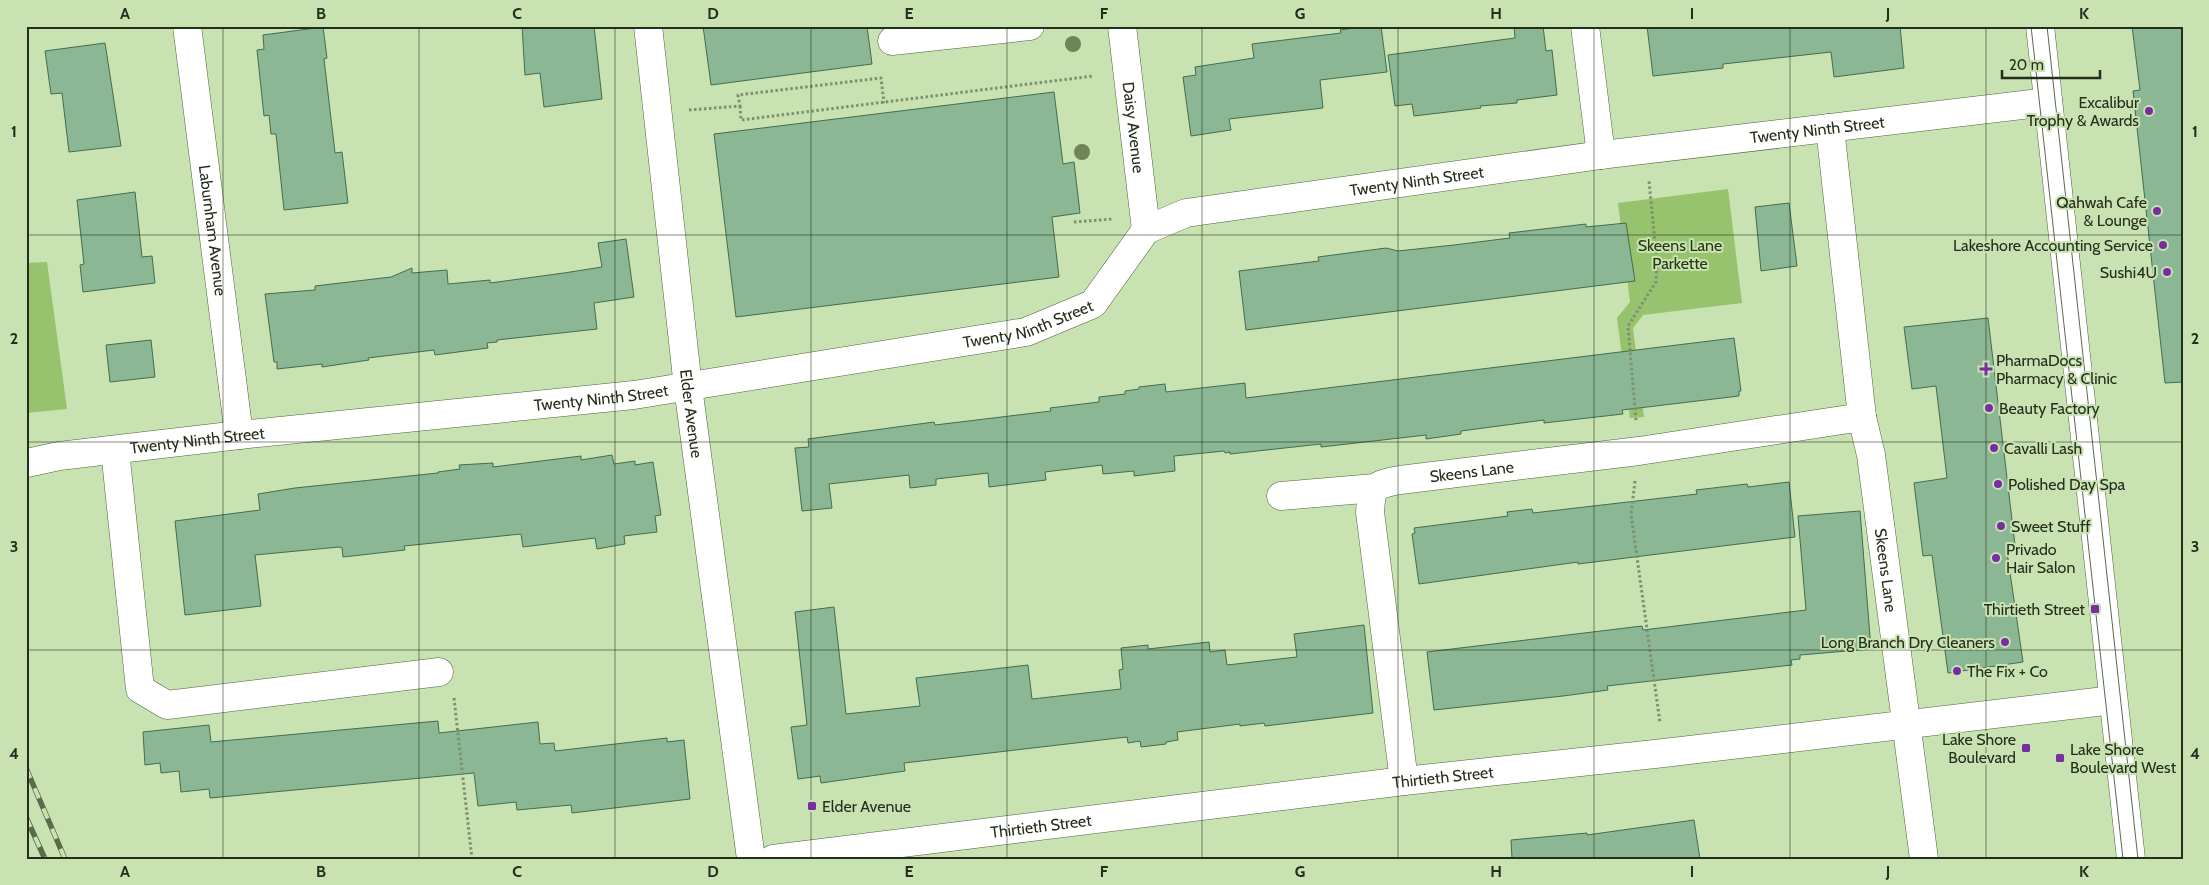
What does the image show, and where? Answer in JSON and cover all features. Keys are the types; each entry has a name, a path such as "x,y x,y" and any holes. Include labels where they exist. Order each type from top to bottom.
{"street":[{"name":"Laburnham Avenue","path":"186,26 238,435"},
{"name":"Elder Avenue","path":"648,26 688,386 751,859"},
{"path":"892,41 1030,26"},
{"name":"Daisy Avenue","path":"1122,26 1146,230"},
{"path":"1585,26 1601,155"},
{"path":"2040,26 2131,859"},
{"name":"Twenty Ninth Street","path":"27,463 59,456 238,435 634,395 1026,332 1093,304 1146,230 1186,213 1601,155 2048,102"},
{"name":"Skeens Lane","path":"1830,128 1862,417 1871,455 1924,859"},
{"name":"Skeens Lane","path":"1281,496 1375,488 1381,484 1400,480 1639,452 1862,417"},
{"path":"115,450 140,689 167,705 439,672"},
{"path":"1375,488 1372,494 1370,512 1404,780"},
{"name":"Thirtieth Street","path":"773,859 1404,780 1664,753 2113,700"}],"path":[{"path":"884,103 881,78 738,95 741,120 884,103 1093,76"},
{"path":"683,111 740,106"},
{"path":"1646,150 1657,263 1656,282 1628,326 1639,452 1632,514 1664,753"},
{"path":"1074,222 1113,219"},
{"path":"439,672 452,687 472,859"}],"green space":[{"name":"Skeens Lane Parkette","path":"1728,189 1742,303 1643,315 1633,328 1644,417 1630,418 1617,318 1630,302 1618,203"},
{"path":"47,262 67,409 26,413 26,263"}],"building":[{"path":"522,26 594,26 602,99 544,107 540,73 525,75"},
{"path":"703,26 867,26 872,64 711,85"},
{"path":"1381,26 1387,72 1320,80 1323,108 1229,119 1231,130 1191,136 1183,77 1196,75 1195,67 1254,58 1252,44 1341,33 1340,30"},
{"path":"1514,26 1543,26 1546,51 1552,50 1557,95 1517,100 1517,103 1480,106 1481,108 1414,116 1412,104 1395,106 1388,55 1515,38"},
{"path":"1647,26 1900,26 1904,68 1834,77 1831,52 1723,64 1723,68 1653,76"},
{"path":"2132,26 2183,26 2183,382 2165,383 2133,91 2140,90"},
{"path":"323,27 327,58 324,59 335,153 342,152 348,203 284,210 276,134 271,134 269,115 264,116 257,50 264,49 263,35"},
{"path":"105,43 121,146 69,152 62,93 51,94 45,51"},
{"path":"1054,92 1063,164 1074,162 1080,213 1052,217 1059,277 736,317 714,134"},
{"path":"135,192 142,257 152,256 155,283 83,292 80,265 84,264 77,200"},
{"path":"1789,203 1797,266 1761,271 1755,207"},
{"path":"1626,223 1635,281 1246,330 1239,271 1319,261 1318,257 1386,248 1398,251 1510,238 1509,233 1586,224 1586,227"},
{"path":"626,239 634,297 594,303 597,329 497,340 497,342 487,343 488,348 435,355 434,350 368,358 369,360 322,367 322,364 277,369 277,362 274,362 265,294 315,290 315,286 391,277 412,268 412,273 447,270 448,284 490,280 490,283 564,273 602,267 598,243"},
{"path":"1988,318 2015,545 2006,545 2023,662 1948,673 1932,555 1923,556 1914,483 1947,478 1936,386 1912,389 1904,327"},
{"path":"1734,338 1741,391 1739,391 1739,396 1622,410 1623,414 1544,423 1544,420 1461,431 1461,434 1426,439 1426,435 1321,447 1321,444 1230,454 1230,452 1225,453 1224,451 1174,456 1175,471 1134,476 1134,471 1103,474 1102,465 1045,472 1046,480 989,487 988,473 936,479 936,485 910,488 909,475 829,484 832,508 802,511 795,448 809,447 808,439 934,422 935,425 1051,411 1050,408 1099,402 1099,397 1125,394 1125,391 1139,389 1139,387 1165,384 1166,392 1245,383 1246,398"},
{"path":"151,340 155,377 110,382 106,345"},
{"path":"612,455 614,464 635,461 635,465 653,462 661,515 655,516 657,532 624,536 625,544 597,549 595,538 523,547 521,534 404,546 405,550 343,557 342,548 339,547 255,555 261,606 185,615 175,521 260,510 258,494 295,488 438,473 460,469 459,465 493,463 493,467 581,456 581,460"},
{"path":"1789,482 1795,537 1578,564 1578,562 1419,584 1412,534 1415,533 1414,528 1508,516 1507,512 1532,509 1533,513 1697,494 1696,490 1747,484 1748,487"},
{"path":"1860,511 1871,649 1800,655 1800,659 1791,660 1792,665 1607,686 1608,690 1434,710 1427,652 1642,626 1643,630 1806,610 1798,516"},
{"path":"834,607 846,714 920,706 916,678 1028,665 1032,699 1121,689 1119,670 1123,669 1121,648 1148,645 1148,649 1209,642 1210,652 1225,650 1227,665 1297,657 1294,634 1364,625 1373,713 1265,726 1264,723 1240,726 1240,724 1177,732 1178,740 1166,742 1166,744 1141,747 1140,741 1128,743 1127,737 904,763 905,771 821,783 820,776 798,779 791,727 807,725 795,612"},
{"path":"438,721 439,733 538,722 540,744 554,743 555,751 667,738 667,742 684,740 690,799 572,813 571,805 517,810 516,802 478,806 474,773 210,798 209,789 181,792 179,771 161,773 160,763 145,765 143,732 209,725 211,742"},
{"path":"1694,820 1700,859 1512,859 1511,840 1587,833 1587,835"}],"tram line":[{"path":"2031,26 2123,859"},
{"path":"2047,26 2138,859"}],"railway":[{"path":"26,768 65,859"},
{"path":"26,817 45,859"}],"place":[{"name":"Excalibur Trophy & Awards","path":"2149,111"},
{"name":"Qahwah Cafe & Lounge","path":"2157,211"},
{"name":"Lakeshore Accounting Service","path":"2163,245"},
{"name":"Sushi4U","path":"2167,272"},
{"name":"PharmaDocs Pharmacy & Clinic","path":"1986,369"},
{"name":"Beauty Factory","path":"1989,408"},
{"name":"Cavalli Lash","path":"1994,448"},
{"name":"Polished Day Spa","path":"1998,484"},
{"name":"Sweet Stuff","path":"2001,526"},
{"name":"Privado Hair Salon","path":"1996,558"},
{"name":"Thirtieth Street","path":"2095,609"},
{"name":"Long Branch Dry Cleaners","path":"2005,642"},
{"name":"The Fix + Co","path":"1957,671"},
{"name":"Lake Shore Boulevard","path":"2026,748"},
{"name":"Lake Shore Boulevard West","path":"2060,758"},
{"name":"Elder Avenue","path":"812,806"}]}
